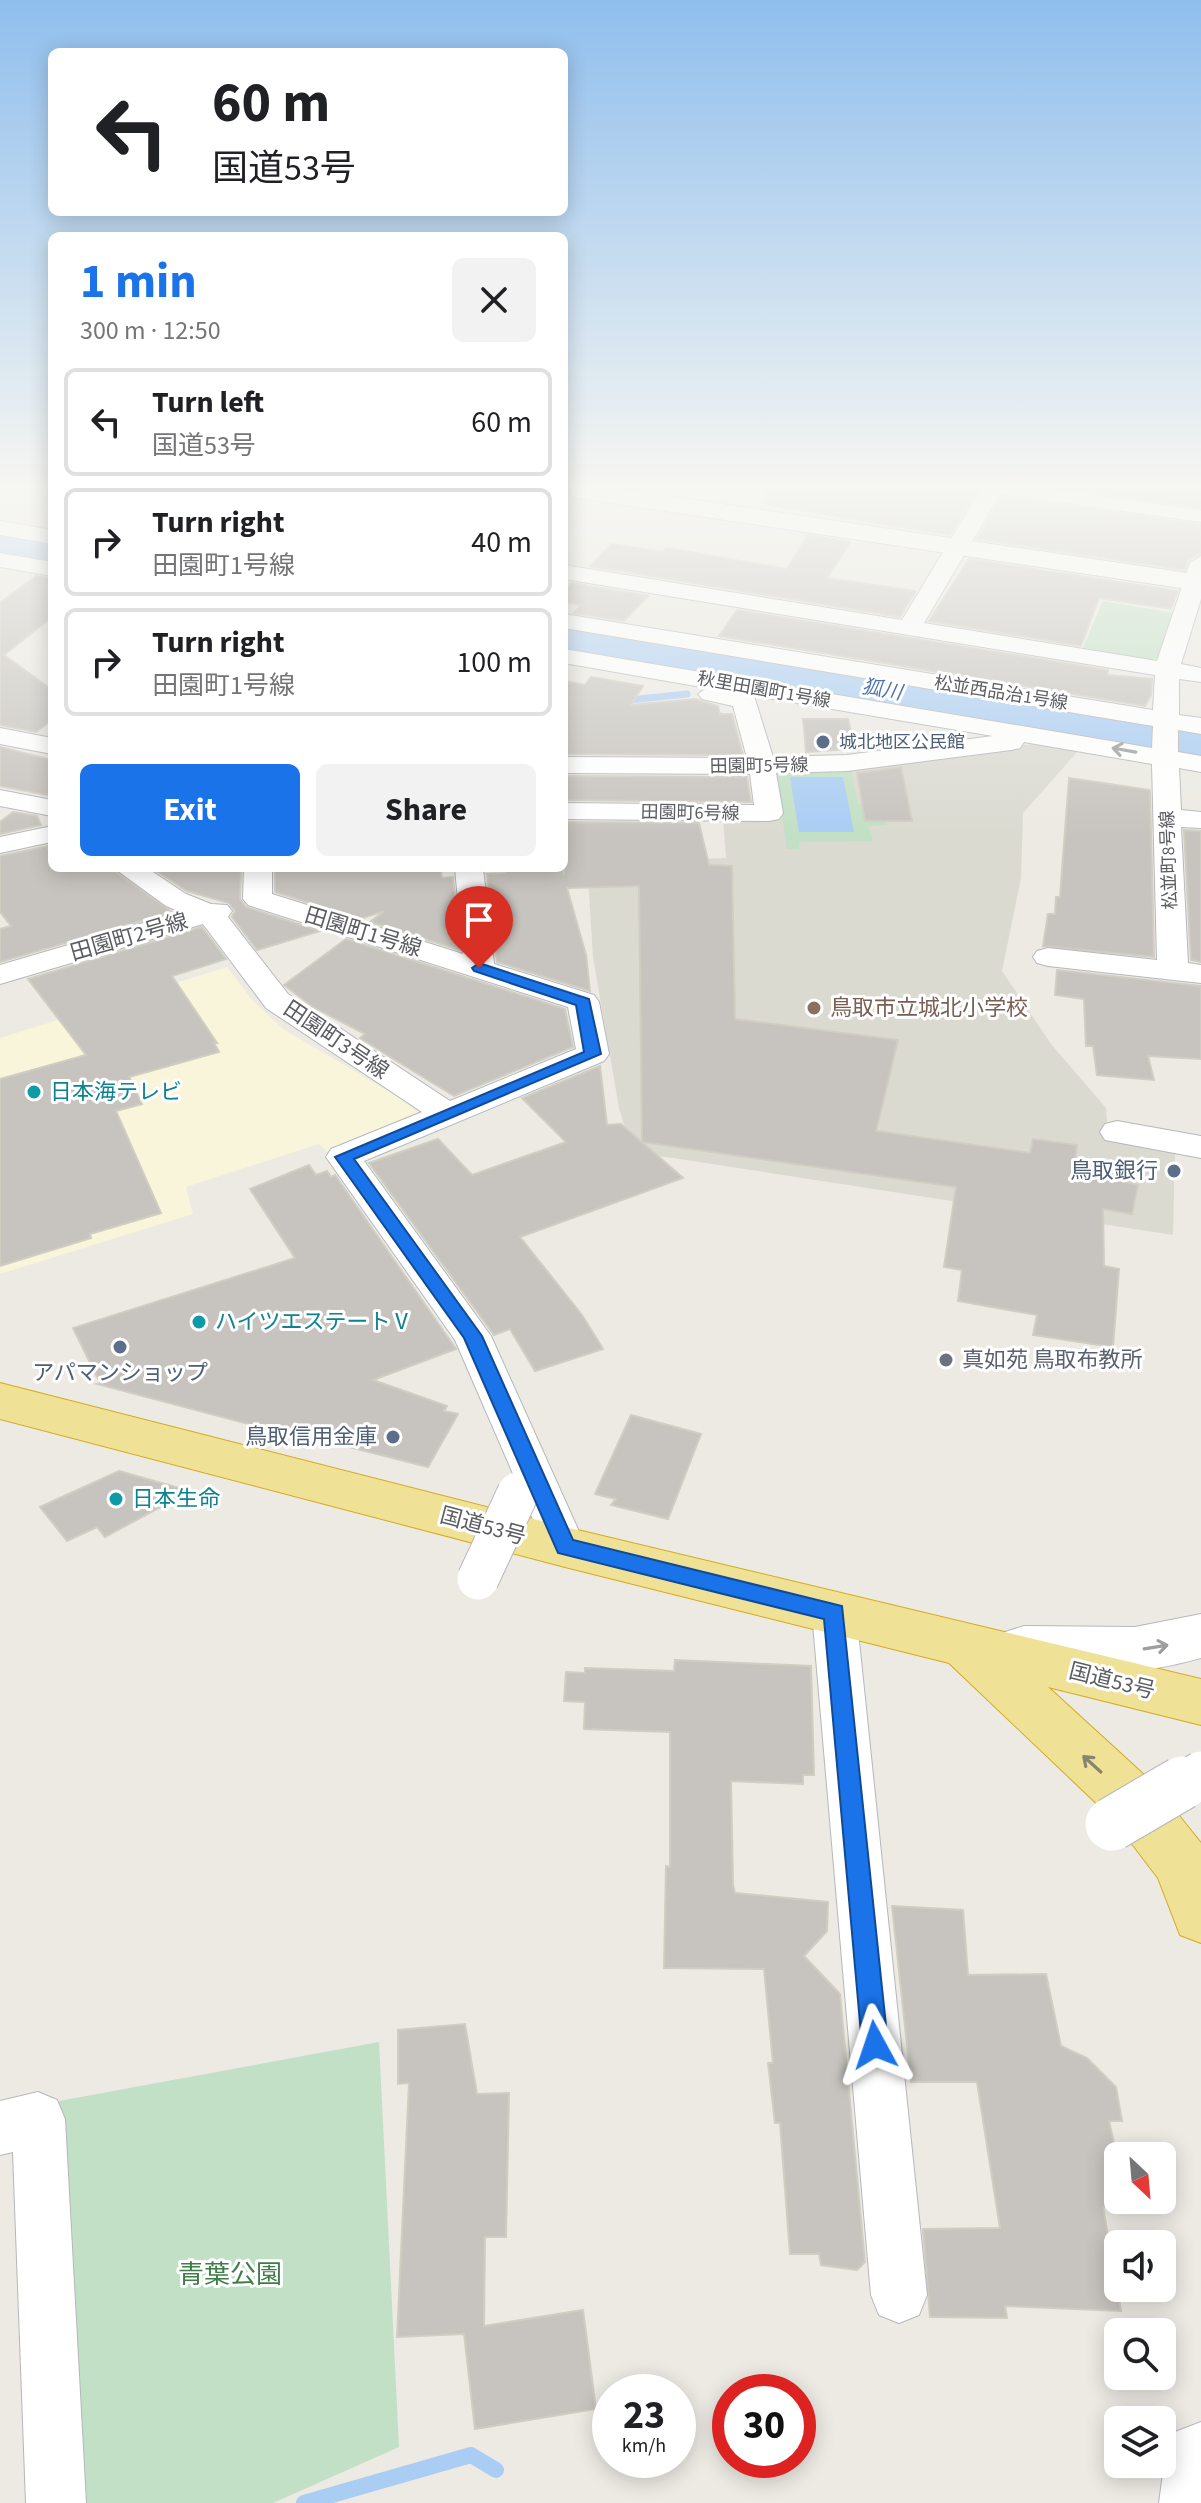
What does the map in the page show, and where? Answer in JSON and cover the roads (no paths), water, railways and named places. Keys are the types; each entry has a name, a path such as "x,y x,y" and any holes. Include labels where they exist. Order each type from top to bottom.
{"highway":[{"name":"国道53号","path":"0,1401 565,1547 1201,1702"},
{"path":"966,1644 1133,1801 1182,1864 1201,1915"}],"street":[{"path":"754,603 1201,675"},
{"path":"909,628 924,603"},
{"name":"松並町8号線","path":"1187,973 1167,817 1166,722 1167,669 1190,603"},
{"name":"松並西品治1号線","path":"568,622 1201,726"},
{"name":"秋里田園町1号線","path":"568,657 1201,764"},
{"path":"568,668 744,700 762,766"},
{"path":"0,736 48,745"},
{"name":"田園町5号線","path":"568,765 847,763 1048,738"},
{"name":"田園町6号線","path":"568,811 769,813 762,766"},
{"path":"0,798 48,807"},
{"path":"1167,817 1201,820"},
{"path":"0,845 48,835"},
{"path":"134,872 176,900 210,914"},
{"path":"469,872 479,968"},
{"name":"田園町2号線","path":"0,975 210,914 258,883"},
{"name":"田園町1号線","path":"258,883 479,968 583,1002 593,1054 343,1157 472,1336 565,1547"},
{"name":"田園町3号線","path":"210,914 277,1001 448,1114"},
{"path":"1048,957 1187,973"},
{"path":"1117,1132 1201,1147"},
{"path":"478,1579 518,1493"},
{"path":"834,1612 899,2295"},
{"path":"966,1644 1121,1651 1150,1649 1201,1636"},
{"path":"1112,1824 1201,1772"},
{"path":"0,2128 38,2119 56,2503"},
{"path":"1196,2503 1201,2458"}],"water":[{"name":"狐川","path":"568,628 1201,733 1201,758 568,650"},
{"path":"790,777 843,777 854,832 799,832"}],"waterway":[{"path":"620,701 687,694"},
{"path":"304,2503 471,2455 496,2470"}],"place":[{"name":"城北地区公民館","path":"823,742"},
{"name":"鳥取市立城北小学校","path":"814,1008"},
{"name":"日本海テレビ","path":"34,1092"},
{"name":"鳥取銀行","path":"1174,1171"},
{"name":"ハイツエステートⅤ","path":"199,1322"},
{"name":"アパマンショップ","path":"120,1347"},
{"name":"真如苑 鳥取布教所","path":"946,1360"},
{"name":"鳥取信用金庫","path":"393,1437"},
{"name":"日本生命","path":"116,1499"}],"park label":[{"name":"青葉公園","path":"230,2274"}]}
